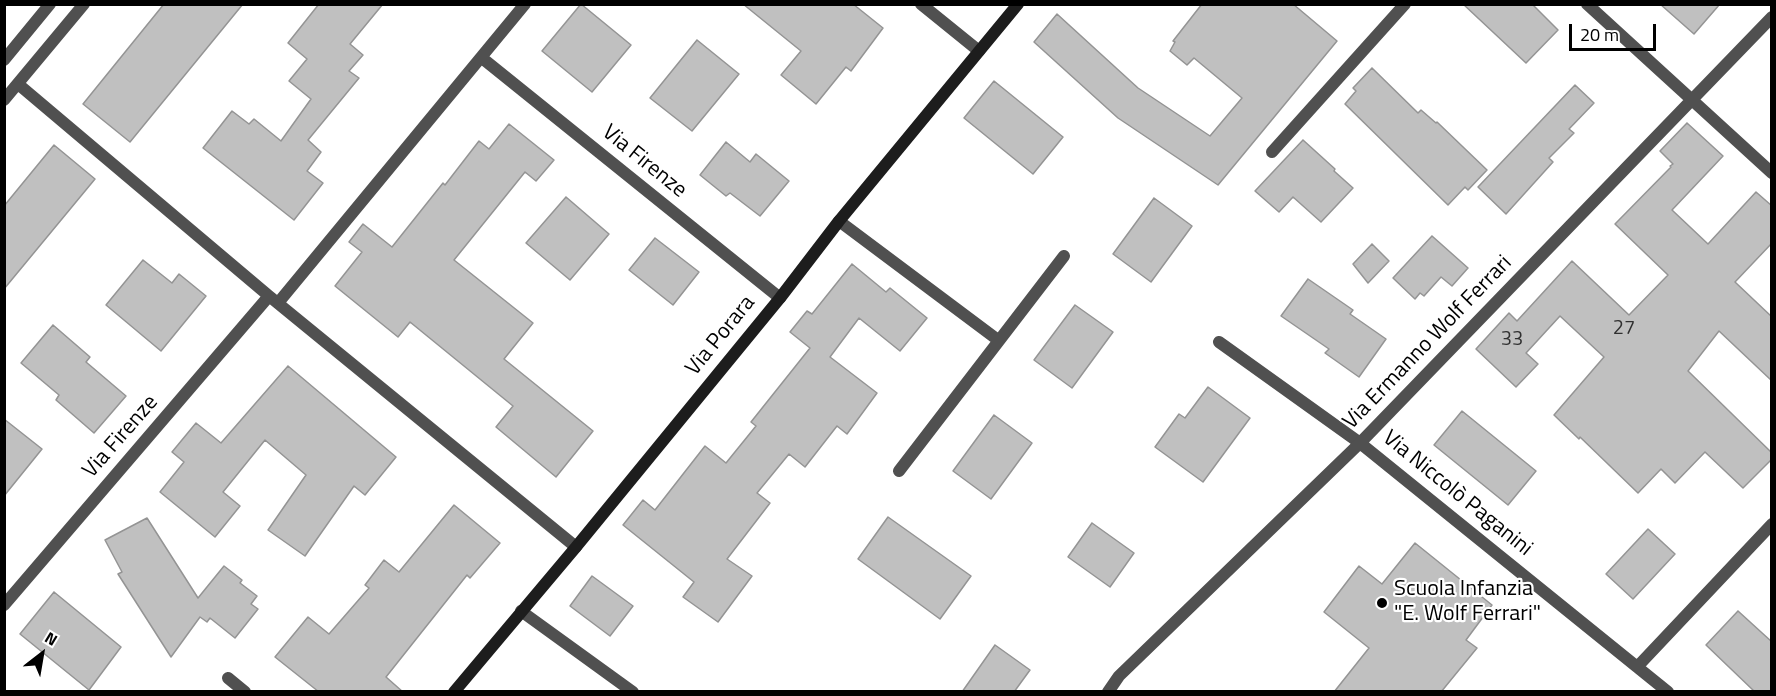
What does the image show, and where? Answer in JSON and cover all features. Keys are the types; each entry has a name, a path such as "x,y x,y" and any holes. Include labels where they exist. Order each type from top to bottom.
{"street":[{"path":"4,60 50,4"},
{"path":"4,100 84,4"},
{"name":"Via Firenze","path":"4,605 482,58 525,4"},
{"path":"921,4 979,51"},
{"name":"Via Porara","path":"454,692 576,547 780,298 839,221 1018,4"},
{"path":"1272,153 1405,4"},
{"path":"1587,4 1772,173"},
{"name":"Via Ermanno Wolf Ferrari","path":"1108,692 1119,676 1360,443 1772,17"},
{"name":"Via Firenze","path":"482,58 780,298"},
{"path":"18,84 273,299 576,547"},
{"path":"839,221 998,340"},
{"path":"899,471 1064,255"},
{"name":"Via Niccolò Paganini","path":"1219,342 1360,443 1668,692"},
{"path":"1638,666 1772,524"},
{"path":"521,611 633,692"},
{"path":"228,678 245,692"}],"building":[{"path":"164,4 243,4 130,142 83,104"},
{"path":"319,4 383,4 350,44 363,55 349,71 359,78 308,140 321,152 307,171 323,183 294,220 203,148 232,111 249,124 254,119 281,141 311,99 289,81 307,59 288,43"},
{"path":"581,4 631,45 592,92 542,51"},
{"path":"743,4 853,4 883,28 851,71 846,67 816,104 781,75 801,51"},
{"path":"1202,4 1293,4 1337,41 1218,185 1118,118 1034,42 1057,14 1138,88 1210,136 1242,98 1194,58 1187,65 1170,51 1175,42 1173,41"},
{"path":"1463,4 1532,4 1558,30 1526,63"},
{"path":"1660,4 1720,4 1694,34"},
{"path":"697,40 739,74 692,131 650,98"},
{"path":"1372,68 1418,113 1421,110 1437,122 1487,170 1468,190 1465,187 1448,205 1345,104 1356,91 1353,88"},
{"path":"994,81 1063,137 1033,174 964,118"},
{"path":"1575,85 1594,103 1569,129 1574,133 1549,158 1553,162 1506,214 1478,187"},
{"path":"1687,123 1723,156 1672,210 1708,244 1756,192 1772,206 1772,243 1735,282 1772,317 1772,381 1719,331 1688,371 1772,453 1772,459 1743,488 1705,452 1675,483 1661,469 1638,493 1554,415 1604,357 1560,316 1526,353 1538,364 1516,387 1476,349 1509,313 1517,321 1572,261 1629,315 1668,275 1615,224 1671,167 1673,164 1660,151"},
{"path":"509,124 554,160 536,181 525,172 454,260 533,323 504,359 593,431 556,477 496,427 513,406 410,322 398,337 335,286 362,252 349,242 363,224 392,247 479,141 489,149"},
{"path":"1303,140 1353,188 1321,222 1293,197 1279,212 1255,191"},
{"path":"726,142 750,162 756,154 789,181 760,216 730,193 726,196 700,175"},
{"path":"54,145 95,179 4,289 4,206"},
{"path":"566,197 609,234 570,280 526,243"},
{"path":"1154,198 1192,226 1151,282 1113,254"},
{"path":"1432,236 1468,268 1452,286 1441,277 1424,296 1420,293 1415,299 1393,278"},
{"path":"655,238 699,272 673,305 629,270"},
{"path":"1372,244 1389,261 1368,283 1353,264"},
{"path":"143,260 172,283 179,274 206,296 161,351 106,305"},
{"path":"852,264 886,292 890,288 927,318 900,351 859,318 830,357 877,393 847,434 837,426 805,467 789,454 757,493 770,503 727,559 752,576 718,622 683,597 694,582 623,525 643,500 655,510 705,446 726,463 756,426 751,422 810,348 790,332 807,311 812,314"},
{"path":"1308,279 1353,310 1350,314 1386,339 1359,377 1325,353 1329,349 1281,316"},
{"path":"1075,305 1113,332 1072,388 1034,360"},
{"path":"53,325 90,357 86,362 126,396 94,433 56,400 59,395 21,363"},
{"path":"288,366 396,457 365,495 354,486 305,556 268,530 306,475 265,440 223,492 240,506 215,537 160,492 184,462 172,452 196,423 221,443"},
{"path":"1208,387 1250,418 1203,482 1155,447 1179,414 1185,418"},
{"path":"1462,411 1536,471 1508,505 1434,445"},
{"path":"994,415 1032,443 991,499 953,471"},
{"path":"4,419 42,449 4,496"},
{"path":"454,505 500,543 470,578 467,575 386,677 403,692 319,692 275,657 308,617 329,634 369,588 365,585 384,560 399,572"},
{"path":"888,517 971,576 940,619 858,559"},
{"path":"147,518 198,598 224,566 242,580 240,583 257,596 251,604 258,609 235,638 210,618 207,622 200,617 171,657 118,574 122,572 105,540"},
{"path":"1092,523 1134,553 1110,587 1068,557"},
{"path":"1648,529 1675,554 1633,599 1606,574"},
{"path":"1415,543 1492,605 1466,640 1477,648 1441,692 1334,692 1369,648 1324,612 1359,566 1382,584"},
{"path":"592,576 633,606 610,636 570,606"},
{"path":"54,592 121,647 89,690 20,634"},
{"path":"1738,611 1772,642 1772,692 1755,692 1706,645"},
{"path":"995,645 1030,670 1014,692 962,692"}],"place":[{"name":"Scuola Infanzia \"E. Wolf Ferrari\"","path":"1382,603"}]}
